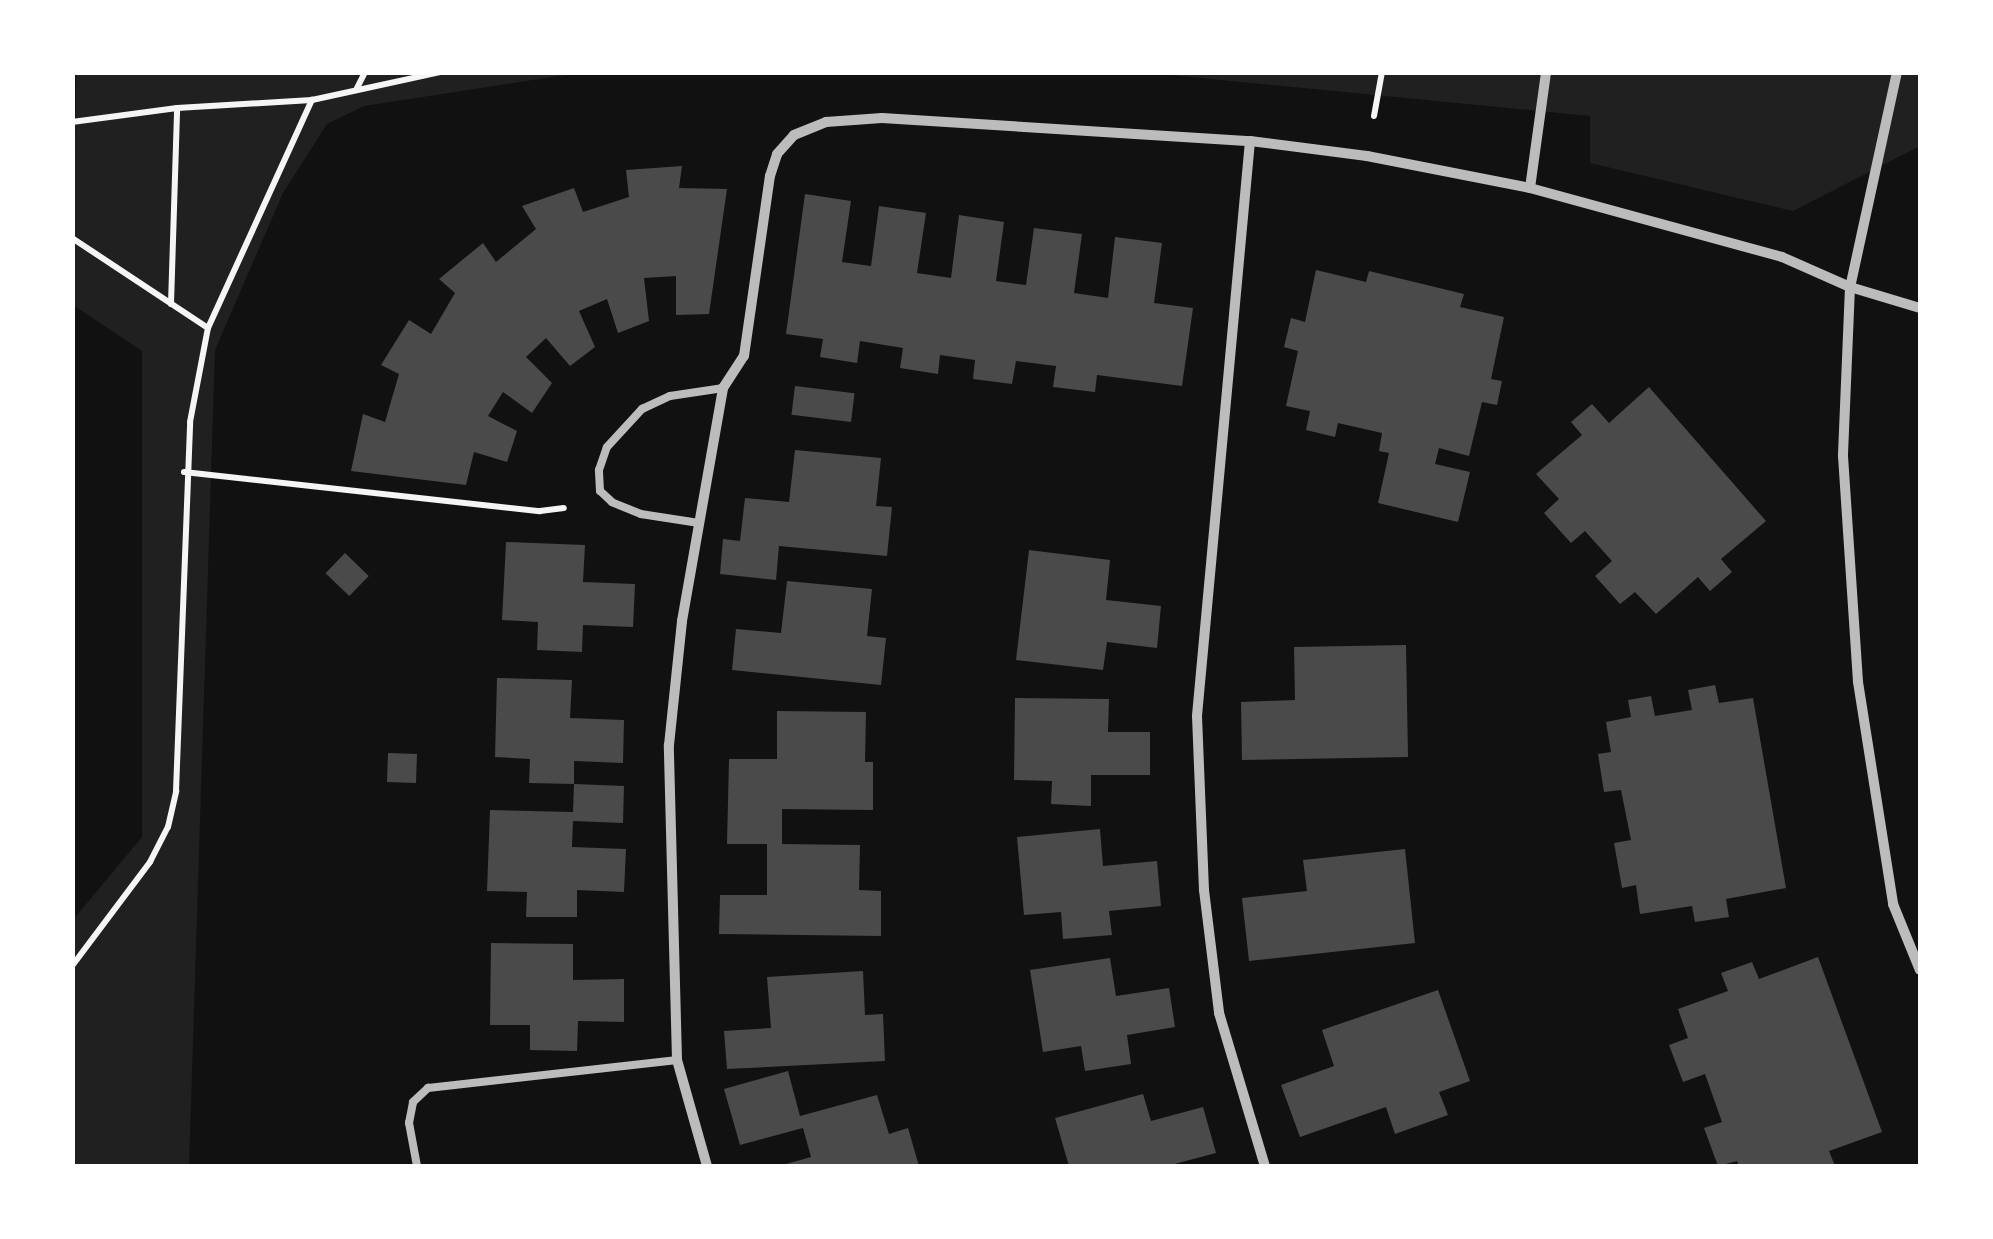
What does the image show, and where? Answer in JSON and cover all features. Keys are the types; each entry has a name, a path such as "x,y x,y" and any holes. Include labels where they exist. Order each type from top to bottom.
{"street":[{"path":"1530,188 1546,72"},
{"path":"1897,72 1850,286 1843,456 1858,682 1893,904 1920,970"},
{"path":"707,1166 677,1060 669,745 682,620 723,388 744,356 770,176 777,154 794,135 826,122 882,118 1250,141 1367,156 1530,188 1782,257 1850,286 1920,308"},
{"path":"1250,141 1198,716 1204,890 1219,1013 1265,1166"}],"lane":[{"path":"699,524 640,514 612,502 600,491 600,470 607,447 632,418 670,396 723,388"},
{"path":"418,1166 409,1123 413,1102 428,1088 677,1060"}],"path":[{"path":"356,90 365,72"},
{"path":"72,122 177,108 312,100 440,72"},
{"path":"72,966 150,862 168,827 176,791 184,472 208,328 312,100"},
{"path":"172,304 177,108"},
{"path":"72,238 208,328"},
{"path":"184,472 540,510 579,506 600,491"}],"shaded area":[{"path":"76,72 578,73 364,106 327,124 283,193 215,350 189,1166 73,1166 73,920 142,837 142,351 73,305"},
{"path":"1150,73 1920,73 1920,146 1793,211 1590,163 1590,116"}],"building":[{"path":"682,166 679,188 727,189 709,314 676,315 676,276 644,278 649,321 618,333 607,299 579,311 595,347 570,366 546,338 526,357 552,383 532,413 503,392 488,416 517,431 507,462 474,452 466,485 351,471 363,414 385,422 399,374 381,365 409,320 431,334 455,293 439,279 483,243 496,262 536,229 522,206 574,188 583,212 629,197 626,170"},
{"path":"805,194 851,201 842,262 871,266 879,206 926,213 917,273 951,278 959,215 1004,222 996,281 1026,285 1034,228 1082,234 1074,293 1108,298 1115,237 1162,243 1154,303 1193,308 1182,386 1097,375 1095,392 1053,387 1056,366 1016,361 1012,384 973,379 975,360 940,355 938,374 900,368 903,348 860,341 857,363 820,357 823,339 786,334"},
{"path":"1316,270 1366,282 1369,271 1464,294 1460,307 1504,317 1491,379 1502,381 1497,405 1482,402 1469,456 1439,448 1435,464 1470,472 1458,522 1378,503 1389,453 1379,451 1382,433 1338,423 1335,437 1306,430 1310,411 1286,406 1298,351 1284,347 1291,318 1305,322"},
{"path":"795,386 855,393 851,422 791,415"},
{"path":"1649,387 1766,521 1721,559 1732,572 1710,591 1698,577 1656,614 1635,592 1620,604 1595,576 1612,561 1585,531 1571,543 1544,513 1559,499 1536,474 1582,435 1571,422 1592,404 1609,423"},
{"path":"795,450 881,458 876,506 892,507 887,556 779,546 776,580 720,574 723,539 740,541 745,498 789,502"},
{"path":"506,542 585,545 583,582 635,584 633,627 583,625 582,652 537,650 538,622 502,620"},
{"path":"1029,550 1110,560 1106,600 1161,606 1157,648 1107,642 1103,670 1016,660"},
{"path":"345,553 369,576 349,596 326,573"},
{"path":"787,581 872,589 867,636 886,638 881,685 732,670 736,629 781,633"},
{"path":"1406,645 1408,757 1242,760 1241,702 1295,700 1294,647"},
{"path":"497,678 572,680 570,718 624,720 623,763 574,761 574,784 529,783 530,759 495,757"},
{"path":"1715,685 1719,703 1753,698 1786,888 1726,899 1729,917 1695,922 1692,906 1640,914 1636,885 1622,888 1614,843 1631,840 1621,790 1604,792 1598,754 1611,752 1606,722 1631,717 1628,700 1651,696 1655,716 1692,710 1688,690"},
{"path":"1015,698 1109,699 1108,732 1150,732 1150,775 1091,775 1091,806 1051,804 1052,781 1014,780"},
{"path":"777,711 866,712 865,762 873,762 873,810 782,809 782,844 860,845 859,890 881,891 881,936 719,934 720,895 767,895 767,844 727,844 729,759 777,759"},
{"path":"388,753 417,754 416,783 387,782"},
{"path":"574,784 624,786 623,823 573,821 572,847 626,849 624,892 577,890 577,917 526,917 527,892 487,891 490,810 573,812"},
{"path":"1100,829 1103,866 1157,861 1161,906 1109,911 1112,935 1063,939 1061,912 1024,915 1017,837"},
{"path":"1405,849 1415,943 1249,961 1242,898 1307,891 1303,860"},
{"path":"491,943 573,944 573,980 624,979 624,1022 578,1021 577,1051 530,1050 530,1025 490,1025"},
{"path":"1818,957 1882,1132 1829,1151 1835,1166 1739,1166 1737,1161 1718,1166 1704,1128 1722,1122 1705,1074 1683,1082 1669,1045 1688,1038 1678,1009 1728,991 1721,973 1752,962 1759,979"},
{"path":"1110,958 1116,996 1169,988 1175,1027 1127,1035 1131,1064 1085,1071 1081,1046 1043,1052 1030,970"},
{"path":"863,971 865,1015 883,1014 885,1061 727,1069 724,1031 771,1028 767,977"},
{"path":"1438,990 1470,1081 1439,1092 1448,1115 1395,1134 1386,1107 1300,1137 1281,1085 1334,1066 1322,1030"},
{"path":"788,1071 800,1116 877,1095 889,1134 908,1128 919,1166 779,1166 811,1157 803,1128 740,1145 724,1089"},
{"path":"1143,1094 1151,1121 1203,1107 1216,1153 1167,1166 1069,1166 1055,1118"}]}
